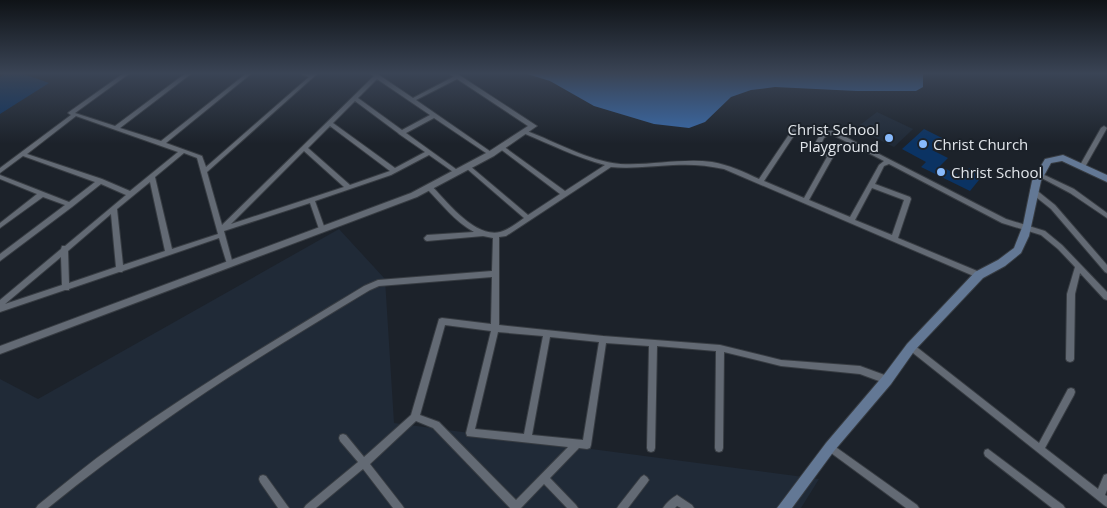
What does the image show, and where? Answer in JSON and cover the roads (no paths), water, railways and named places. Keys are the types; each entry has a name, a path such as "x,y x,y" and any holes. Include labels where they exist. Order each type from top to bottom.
{"main road":[{"path":"787,507 830,447 888,380 911,347 979,274 993,268 1020,247 1038,174 1048,162 1062,158 1107,179"}],"street":[{"path":"74,115 71,113 94,97"},
{"path":"116,128 158,97"},
{"path":"161,144 220,97"},
{"path":"204,172 289,97"},
{"path":"408,97 491,154"},
{"path":"413,100 418,97"},
{"path":"0,350 322,230 429,188 458,173 533,126 488,97"},
{"path":"221,232 354,98 458,173"},
{"path":"74,115 200,157 230,264"},
{"path":"0,171 74,115"},
{"path":"401,133 435,115"},
{"path":"329,123 394,171"},
{"path":"1082,167 1104,128"},
{"path":"760,182 794,131"},
{"path":"525,132 621,166 693,162 712,164 760,182 979,274"},
{"path":"805,202 830,157 818,144 822,136 829,132 1004,221 1044,233 1107,297"},
{"path":"501,147 564,194"},
{"path":"304,148 348,188"},
{"path":"0,304 64,248 183,152"},
{"path":"0,309 169,253 221,232 348,188 394,171 428,152"},
{"path":"22,154 100,181 131,194"},
{"path":"851,221 882,165 889,161"},
{"path":"427,238 481,234 496,237 611,164"},
{"path":"468,167 528,218"},
{"path":"1038,174 1072,191 1107,216"},
{"path":"0,177 70,205"},
{"path":"152,177 169,253"},
{"path":"0,258 100,181"},
{"path":"871,185 908,200 894,239"},
{"path":"429,188 481,234"},
{"path":"1033,191 1053,207 1107,270"},
{"path":"0,226 42,194"},
{"path":"312,200 322,230"},
{"path":"114,209 120,270"},
{"path":"496,237 495,328 470,433 587,445 603,338"},
{"path":"64,248 66,288"},
{"path":"1070,359 1071,294 1078,267"},
{"path":"41,508 77,478 153,422 378,283 495,274"},
{"path":"309,508 364,463 415,417 442,321 546,333 720,348 781,363 860,370 888,380"},
{"path":"527,439 546,333"},
{"path":"651,448 653,342"},
{"path":"911,347 1103,499 1107,478"},
{"path":"719,448 720,348"},
{"path":"1040,449 1071,392"},
{"path":"415,417 436,425 515,507 576,445"},
{"path":"343,438 399,508"},
{"path":"830,447 914,508"},
{"path":"988,453 1060,508"},
{"path":"544,478 573,508"},
{"path":"262,479 284,508"},
{"path":"622,508 644,480"},
{"path":"668,508 677,500 689,508"}],"water":[{"path":"578,97 732,97 705,122 689,128 654,124 594,106"}],"place":[{"name":"Christ School Playground","path":"889,138"},
{"name":"Christ Church","path":"923,144"},
{"name":"Christ School","path":"941,172"}]}
